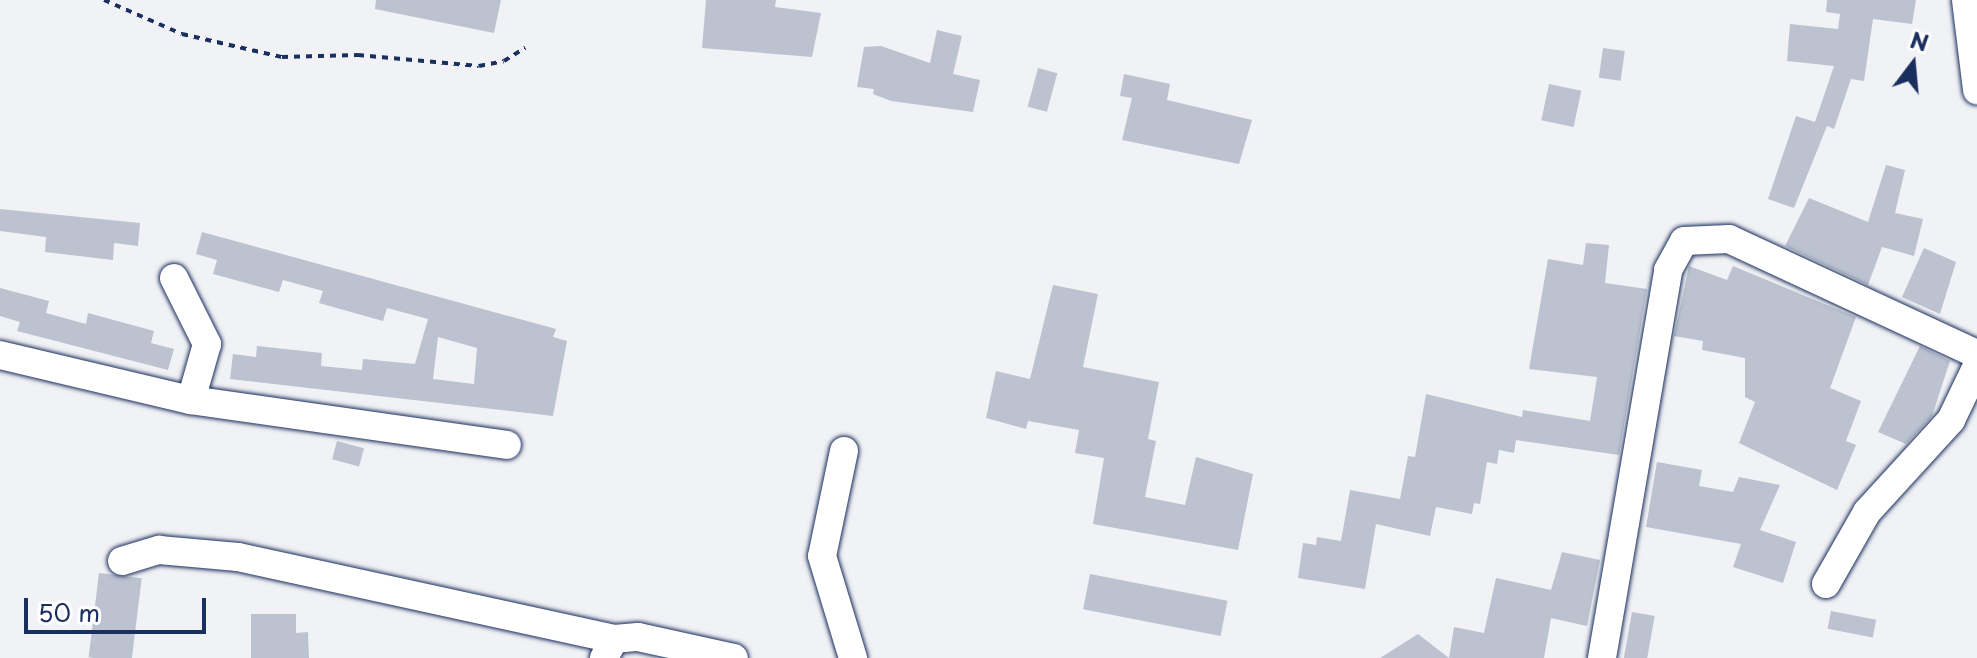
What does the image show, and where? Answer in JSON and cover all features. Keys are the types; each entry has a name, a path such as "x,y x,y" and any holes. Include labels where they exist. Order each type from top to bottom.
{"street":[{"path":"1966,0 1977,90"},
{"path":"1602,658 1668,270 1684,241 1729,239 1977,354"},
{"path":"174,278 207,344 191,400"},
{"path":"0,355 191,400 507,445"},
{"path":"1826,584 1867,512 1951,420 1977,366"},
{"path":"844,451 822,556 853,658"},
{"path":"122,561 159,550 238,557 609,648 638,637 734,658"}],"path":[{"path":"104,0 182,34 282,57 350,54 479,66 504,61 525,48"}],"building":[{"path":"376,0 501,0 494,33 375,9"},
{"path":"706,0 776,0 775,7 821,13 812,57 702,48"},
{"path":"1827,0 1916,0 1912,24 1873,19 1864,81 1851,79 1834,129 1827,126 1794,208 1768,199 1796,116 1815,122 1834,66 1787,61 1790,24 1838,29 1840,14 1826,12"},
{"path":"937,30 962,36 953,74 980,80 973,112 891,101 873,94 874,89 857,87 864,47 881,46 930,63"},
{"path":"1603,48 1625,51 1621,81 1599,78"},
{"path":"1038,68 1057,73 1047,112 1028,107"},
{"path":"1124,74 1170,84 1167,100 1252,120 1239,164 1122,140 1132,98 1120,96"},
{"path":"1549,84 1581,91 1574,127 1541,120"},
{"path":"1886,165 1905,170 1895,213 1923,219 1914,256 1882,247 1868,285 1785,246 1809,198 1868,222"},
{"path":"0,209 140,223 138,246 114,243 113,260 45,252 46,237 0,231"},
{"path":"202,232 556,329 553,337 567,341 553,416 230,379 233,354 256,357 257,346 322,353 321,366 362,370 363,359 415,364 428,319 387,308 383,321 319,303 323,291 283,280 279,292 213,274 217,260 196,254","holes":["438,337 477,348 474,384 433,379"]},
{"path":"1586,243 1609,245 1605,283 1647,289 1619,455 1516,440 1514,453 1499,450 1497,464 1487,462 1480,504 1474,503 1472,514 1436,507 1430,536 1376,524 1365,589 1298,578 1303,543 1316,545 1317,537 1341,541 1350,490 1400,499 1408,456 1415,457 1426,394 1522,417 1523,410 1590,421 1597,377 1529,369 1548,259 1583,265"},
{"path":"1924,248 1956,262 1940,314 1902,297"},
{"path":"1689,266 1727,280 1733,266 1856,317 1830,388 1861,401 1846,441 1856,445 1837,490 1739,443 1755,402 1745,397 1745,358 1702,350 1703,341 1674,336"},
{"path":"1053,285 1098,294 1083,367 1159,382 1148,439 1156,441 1145,497 1185,505 1196,457 1253,474 1238,550 1093,524 1104,458 1075,453 1079,430 1028,421 1026,429 986,418 996,371 1030,379"},
{"path":"0,288 49,301 46,313 86,324 88,313 154,331 151,343 174,349 168,370 17,331 20,322 0,316"},
{"path":"1920,346 1950,361 1932,416 1906,444 1878,432"},
{"path":"337,441 364,448 359,467 332,459"},
{"path":"1657,462 1702,470 1699,486 1733,492 1739,477 1780,485 1760,530 1796,542 1783,583 1733,567 1741,544 1646,527"},
{"path":"1562,552 1600,560 1587,626 1551,618 1544,658 1449,658 1454,627 1484,633 1496,578 1551,590"},
{"path":"99,573 142,578 132,658 89,657"},
{"path":"1090,574 1227,601 1221,636 1083,609"},
{"path":"1831,611 1876,620 1873,637 1828,629"},
{"path":"1632,612 1655,616 1647,658 1624,658"},
{"path":"251,614 296,614 296,633 308,632 309,658 251,658"},
{"path":"1418,634 1449,658 1380,658"}]}
